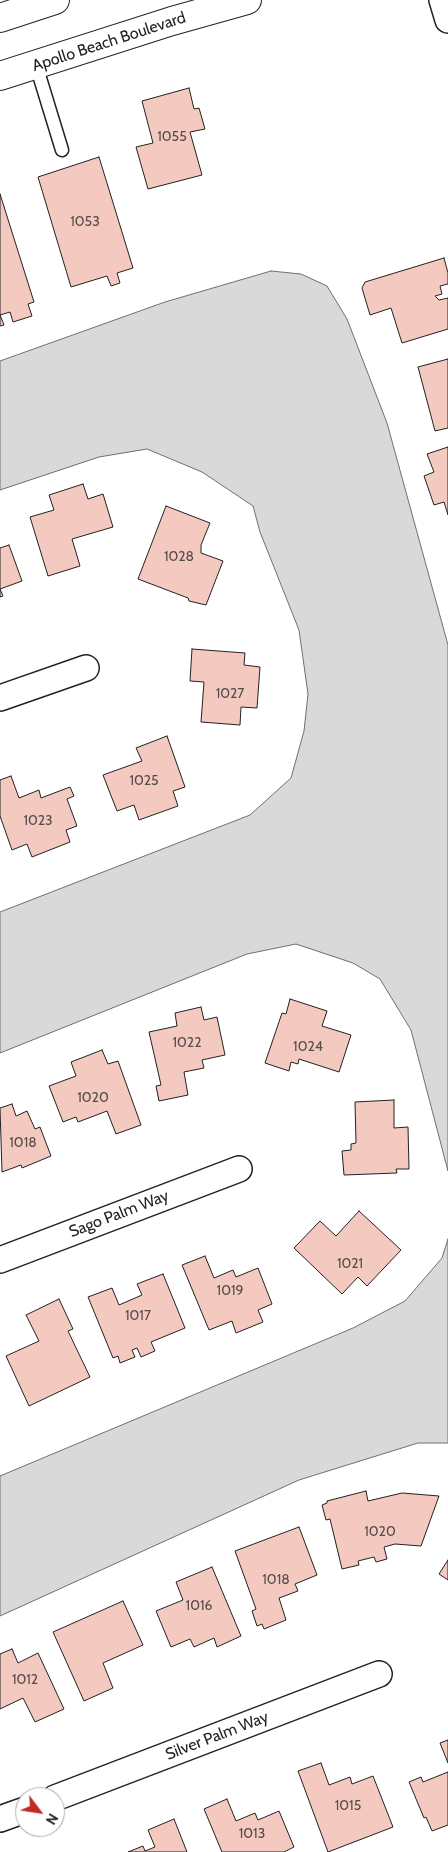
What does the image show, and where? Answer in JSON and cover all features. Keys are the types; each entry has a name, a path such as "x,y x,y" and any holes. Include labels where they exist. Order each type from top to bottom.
{"main road":[{"path":"0,18 55,0"},
{"name":"Apollo Beach Boulevard","path":"0,76 172,21 247,0"}],"street":[{"path":"442,0 448,20"},
{"path":"0,698 86,668"},
{"name":"Sago Palm Way","path":"0,1260 239,1169"},
{"name":"Silver Palm Way","path":"65,1794 379,1674"},
{"path":"0,1819 15,1814"}],"lane":[{"path":"36,65 62,150"}],"shaded area":[{"path":"271,271 301,274 327,286 347,319 387,423 448,645 448,1171 411,1030 380,979 353,963 296,944 247,954 0,1053 0,912 250,815 291,778 304,731 308,694 299,630 260,532 253,506 202,472 147,449 99,457 0,490 0,361 165,302"},
{"path":"448,1239 448,1443 418,1443 299,1480 0,1616 0,1476 353,1328 405,1301 442,1258"}],"building":[{"path":"189,88 194,109 199,108 205,129 190,132 202,175 148,189 136,147 153,143 142,101"},
{"path":"99,157 133,268 117,273 120,283 111,286 107,276 71,287 38,177"},
{"path":"0,194 34,302 28,304 32,316 13,322 10,312 0,315"},
{"path":"444,258 448,273 448,284 440,286 442,294 435,296 439,300 448,298 448,329 402,343 391,308 370,315 362,288 365,282"},
{"path":"0,315 4,325 0,326"},
{"path":"448,359 448,428 435,431 418,367"},
{"path":"448,447 448,515 444,502 434,505 424,476 434,472 427,454"},
{"path":"83,484 88,499 103,494 113,527 72,539 80,566 48,576 30,517 54,510 49,495"},
{"path":"166,506 210,523 201,545 201,553 223,561 206,605 189,601 188,598 138,579"},
{"path":"9,545 22,581 0,589 0,548"},
{"path":"192,649 245,653 244,665 260,667 257,708 241,707 240,725 201,722 204,682 190,681"},
{"path":"167,736 185,787 173,791 178,806 139,820 134,805 117,811 103,775 142,761 136,748"},
{"path":"11,776 19,798 39,790 41,798 70,787 74,796 67,799 77,826 66,830 70,842 32,857 27,844 12,850 0,816 0,780"},
{"path":"290,999 327,1011 322,1026 351,1035 339,1072 299,1059 298,1064 291,1062 289,1071 265,1063 282,1013 286,1014"},
{"path":"201,1007 204,1020 217,1017 225,1055 202,1060 204,1068 184,1072 188,1095 159,1101 156,1086 161,1085 149,1032 177,1026 175,1013"},
{"path":"102,1050 108,1064 118,1061 141,1125 116,1134 107,1111 78,1122 76,1117 63,1122 49,1086 76,1076 71,1062"},
{"path":"394,1100 394,1128 408,1127 409,1169 396,1169 397,1173 344,1175 342,1151 351,1150 351,1144 356,1143 355,1102"},
{"path":"12,1104 16,1116 27,1111 35,1129 40,1127 51,1156 22,1168 21,1165 2,1172 0,1108"},
{"path":"359,1211 401,1250 367,1286 358,1277 342,1294 294,1248 320,1221 336,1236"},
{"path":"205,1256 214,1278 233,1270 236,1277 258,1268 272,1304 258,1310 263,1322 236,1333 232,1321 209,1330 182,1265"},
{"path":"163,1274 185,1328 151,1342 155,1351 141,1357 137,1348 132,1350 135,1357 120,1363 118,1356 113,1358 88,1297 112,1288 119,1305 142,1295 137,1284"},
{"path":"59,1299 73,1329 68,1331 90,1377 29,1406 6,1356 39,1341 26,1315"},
{"path":"366,1491 368,1501 402,1493 439,1496 421,1546 395,1544 384,1547 387,1559 376,1562 374,1557 358,1561 359,1565 342,1569 330,1519 326,1520 322,1505 327,1503 327,1501"},
{"path":"299,1527 317,1575 295,1584 298,1591 279,1598 286,1620 264,1629 262,1624 257,1626 252,1611 256,1609 235,1551"},
{"path":"448,1560 448,1580 439,1574"},
{"path":"212,1567 241,1636 217,1647 214,1638 194,1647 190,1639 171,1647 156,1611 183,1600 176,1582"},
{"path":"123,1601 143,1645 103,1663 113,1688 84,1701 53,1632"},
{"path":"12,1649 18,1663 38,1653 64,1709 35,1722 23,1698 0,1709 0,1654"},
{"path":"448,1740 448,1763 440,1743"},
{"path":"321,1763 329,1785 350,1777 352,1784 373,1776 393,1827 328,1852 298,1771"},
{"path":"448,1772 448,1825 432,1831 426,1817 424,1818 409,1782 421,1777 423,1782"},
{"path":"227,1799 236,1821 255,1813 258,1820 279,1811 294,1847 284,1852 222,1852 204,1809"},
{"path":"174,1819 187,1852 128,1852 143,1846 145,1851 155,1847 148,1830"}]}
